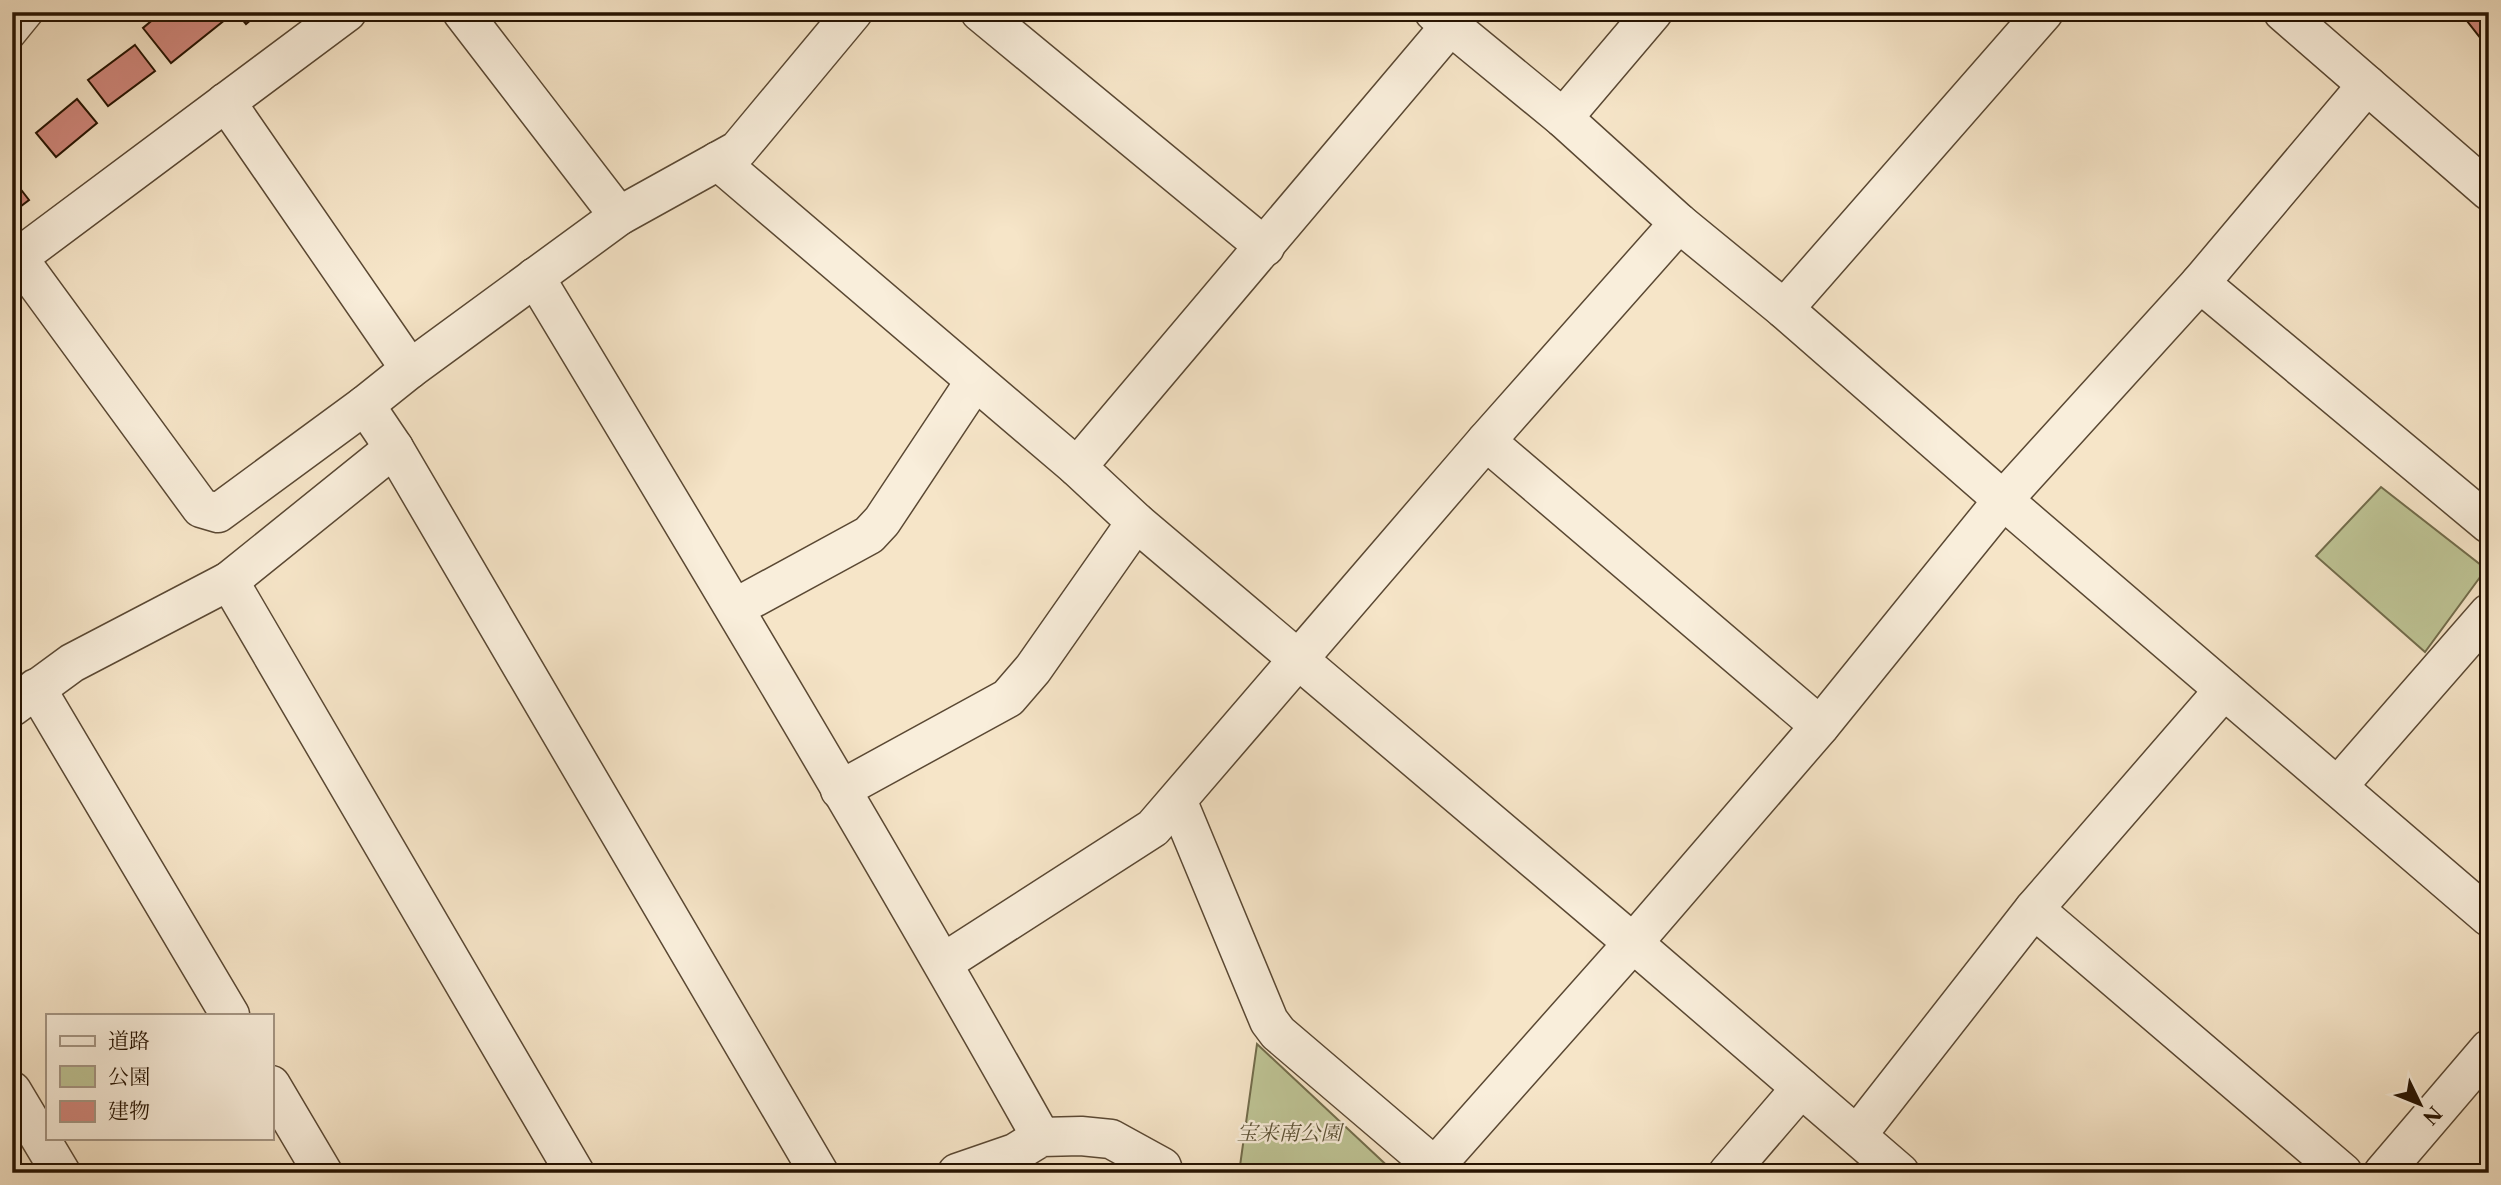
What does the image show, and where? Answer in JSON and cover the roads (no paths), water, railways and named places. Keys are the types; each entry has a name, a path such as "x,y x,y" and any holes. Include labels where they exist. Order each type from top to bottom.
{"street":[{"path":"347,12 15,260 201,508 218,513 619,216 738,150 853,12"},
{"path":"462,12 619,216"},
{"path":"980,12 1265,247"},
{"path":"1563,118 1653,12"},
{"path":"1784,309 2044,12"},
{"path":"2283,12 2489,191"},
{"path":"1077,467 1265,247 1442,19 1563,118 1679,223 1784,309 2489,917"},
{"path":"1178,802 1269,1021 1278,1033 1432,1169 1633,943 1820,726 2003,500 2200,283 2367,85"},
{"path":"226,103 410,369"},
{"path":"718,161 1077,467 1136,522 1900,1173"},
{"path":"943,963 1153,828 1486,441 1679,223"},
{"path":"535,277 735,608 943,963 1041,1137"},
{"path":"2200,283 2489,524"},
{"path":"735,608 869,535 882,521 975,382"},
{"path":"365,405 394,448 819,1173"},
{"path":"1486,441 1820,726"},
{"path":"229,1014 24,697 72,663 229,581 394,448"},
{"path":"840,790 1007,698 1033,670 1136,522"},
{"path":"229,581 575,1173"},
{"path":"2338,786 2489,612"},
{"path":"1857,1135 2034,909 2224,690"},
{"path":"2034,909 2343,1173"},
{"path":"2383,1173 2489,1049"},
{"path":"1728,1173 1801,1087"},
{"path":"273,1089 323,1173"},
{"path":"12,1091 61,1173"},
{"path":"957,1173 1016,1153 1041,1137 1081,1136 1111,1139 1162,1167 1164,1173"}],"lane":[{"path":"12,39 34,12"}],"park label":[{"name":"宝来南公園","path":"1289,1132"}]}
